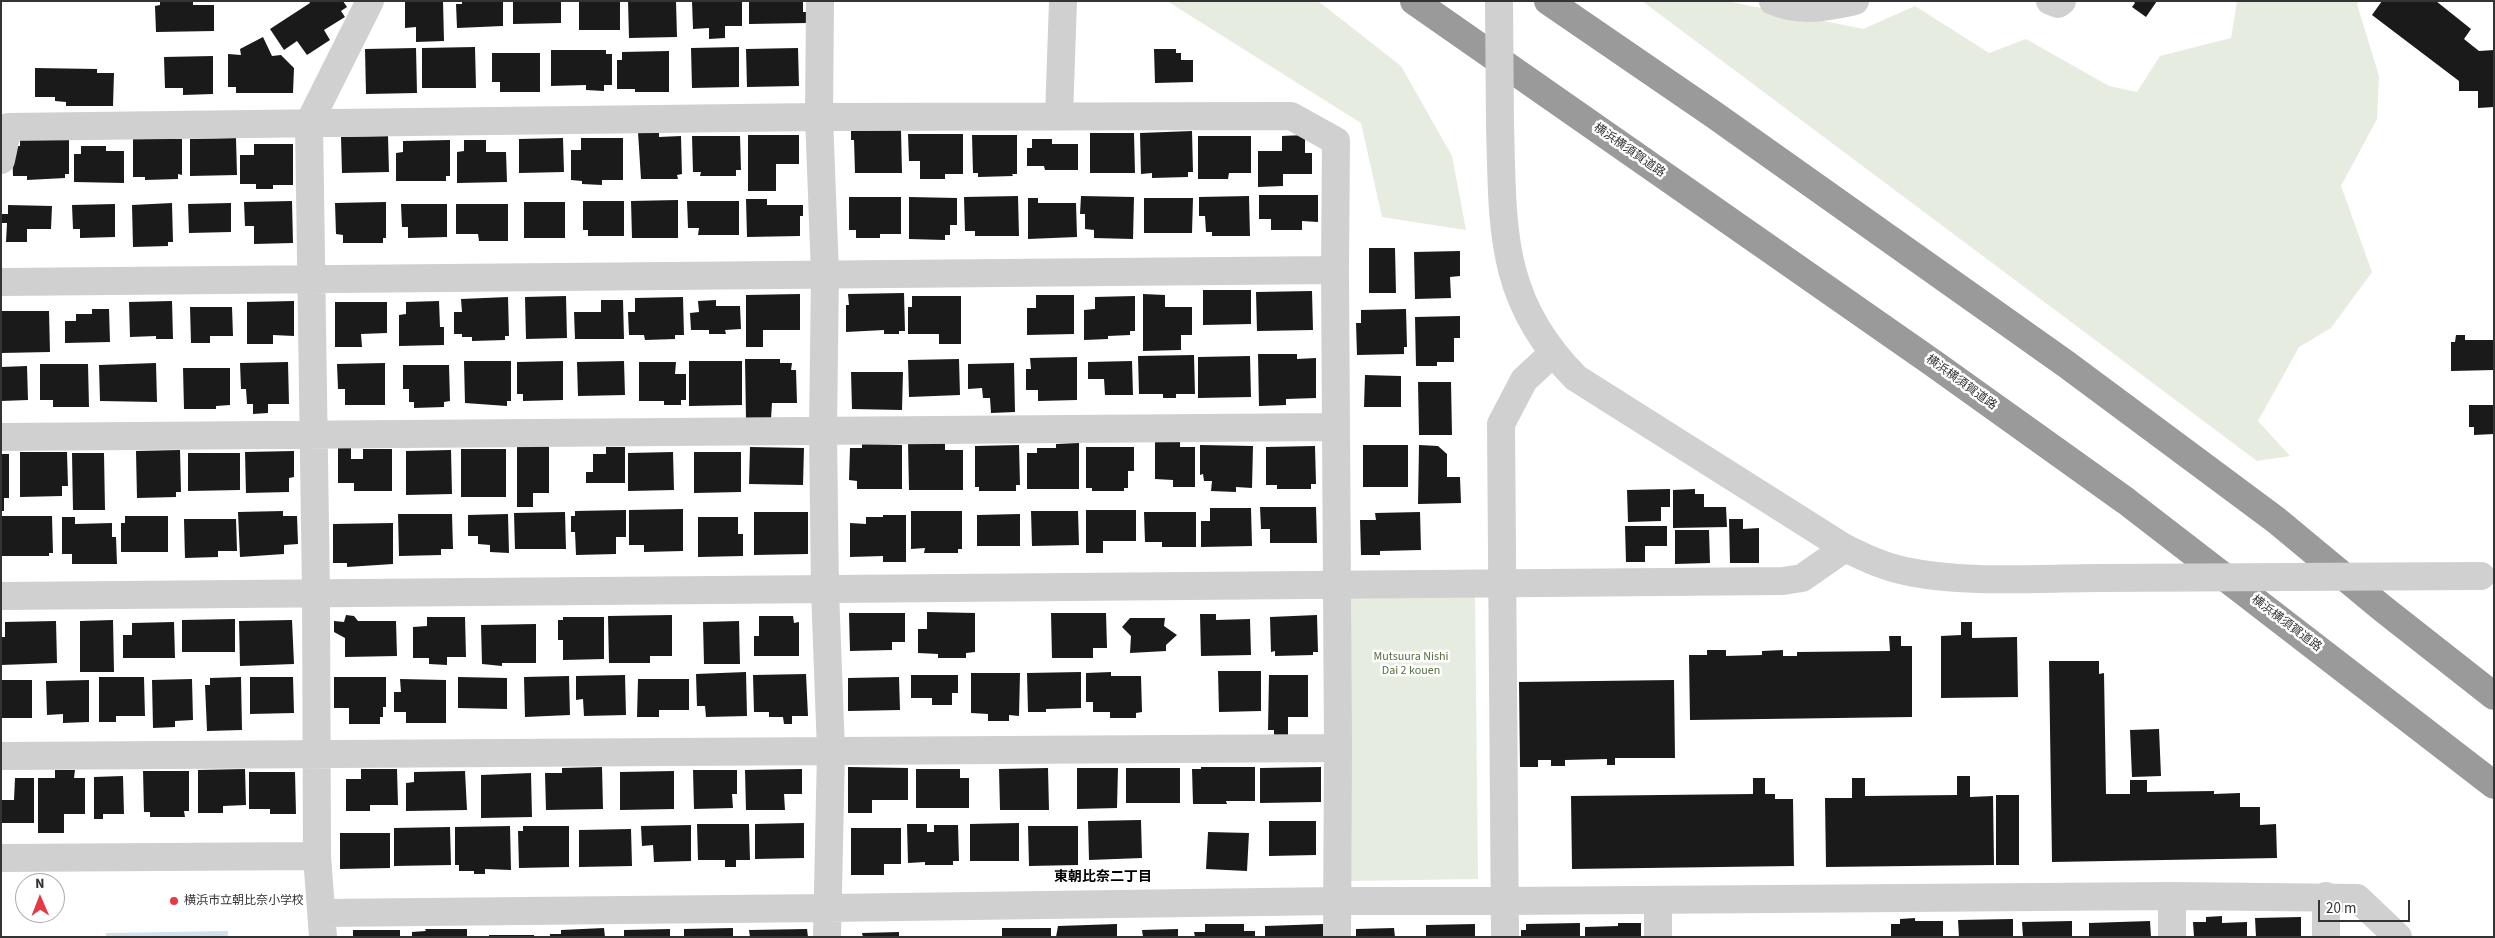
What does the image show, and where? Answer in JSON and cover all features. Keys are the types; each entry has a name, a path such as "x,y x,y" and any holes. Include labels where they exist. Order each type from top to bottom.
{"highway":[{"name":"横浜横須賀道路","path":"1414,1 1925,358 2126,501 2494,785"},
{"path":"1548,1 1713,114 2066,364 2276,520 2382,608 2494,696"}],"street":[{"path":"370,1 309,123 316,592 317,856 323,925 826,908 1336,900 1658,901 2326,896 2357,898 2398,937"},
{"path":"820,1 819,117 825,273 823,430 825,590 831,751 826,908 828,937"},
{"path":"1059,116 1063,1"},
{"path":"1499,1 1503,218 1511,268 1534,327 1552,354 1576,378 1845,548 1884,565 1928,574 1977,578 2488,576"},
{"path":"1773,1 1782,5 1813,9 1855,1"},
{"path":"2050,1 2058,4 2062,1"},
{"path":"1,160 8,127 819,117 1291,116 1336,141 1337,937"},
{"path":"1,282 825,273 1335,270"},
{"path":"1505,937 1501,424 1524,380 1552,354"},
{"path":"1,437 1336,427"},
{"path":"1,596 1783,581 1802,578 1845,548"},
{"path":"1,756 1338,748"},
{"path":"1,858 317,856"},
{"path":"2172,896 2172,937"},
{"path":"2326,896 2326,937"},
{"path":"1658,901 1658,937"}],"green space":[{"path":"1167,1 1318,1 1401,66 1452,156 1466,230 1382,217 1361,123"},
{"path":"1642,1 1727,1 1863,29 1915,6 1989,53 2026,39 2109,86 2137,92 2160,56 2231,38 2237,1 2359,1 2357,4 2379,76 2377,119 2341,186 2372,272 2331,328 2299,347 2258,421 2290,456 2257,461"},
{"name":"Mutsuura Nishi Dai 2 kouen","path":"1475,596 1478,879 1351,881 1345,598"}],"water":[{"path":"228,931 228,937 106,937 106,933"}],"building":[{"path":"160,1 193,1 193,5 214,5 214,31 156,32 155,6 160,5"},
{"path":"309,1 343,1 347,7 341,11 345,17 324,30 330,40 307,55 297,41 284,50 270,29 310,3"},
{"path":"405,1 443,1 444,41 416,42 416,27 405,28"},
{"path":"462,1 503,1 503,26 457,28 456,4 462,4"},
{"path":"513,1 561,1 561,23 513,24"},
{"path":"579,1 620,1 620,30 579,30"},
{"path":"628,1 676,1 677,37 629,38"},
{"path":"692,1 742,1 742,26 725,26 725,38 709,39 709,28 693,29"},
{"path":"749,1 803,1 803,12 806,12 807,23 749,24"},
{"path":"2133,1 2157,1 2146,17 2132,7 2135,3"},
{"path":"2382,1 2436,1 2471,29 2464,39 2479,51 2494,50 2494,107 2478,108 2478,91 2459,91 2459,81 2372,15"},
{"path":"263,37 272,56 281,55 294,68 293,93 236,93 236,87 228,87 228,54 241,55 240,49"},
{"path":"475,47 476,88 422,88 422,48"},
{"path":"739,47 739,87 692,88 691,48"},
{"path":"416,48 417,93 366,94 365,49"},
{"path":"798,48 799,86 747,87 746,49"},
{"path":"1154,49 1176,49 1176,53 1181,53 1181,60 1193,60 1193,82 1155,83"},
{"path":"551,50 606,50 606,54 612,54 612,85 604,85 604,91 586,90 586,85 551,86"},
{"path":"669,51 669,92 635,92 635,89 617,89 617,60 622,60 622,52"},
{"path":"492,53 540,53 540,92 500,92 500,82 492,82"},
{"path":"213,56 213,94 183,95 183,88 165,88 164,57"},
{"path":"35,68 97,69 97,73 114,73 113,106 66,106 66,102 55,101 55,97 35,97"},
{"path":"901,130 902,173 855,173 854,140 851,140 851,131"},
{"path":"1192,131 1193,172 1188,172 1188,177 1152,178 1152,173 1141,174 1140,133"},
{"path":"638,132 659,132 659,137 681,136 682,174 677,175 678,179 641,179"},
{"path":"1090,133 1134,133 1135,173 1090,173"},
{"path":"908,134 963,134 963,174 945,174 945,179 920,179 920,161 909,161"},
{"path":"748,135 799,135 799,164 776,164 776,191 748,191"},
{"path":"972,135 1017,135 1017,174 1012,174 1013,176 978,177 978,173 973,173"},
{"path":"1305,135 1305,153 1312,153 1312,174 1283,174 1283,186 1258,187 1258,151 1282,151 1282,136"},
{"path":"388,136 389,172 342,173 341,137"},
{"path":"692,136 740,136 741,170 736,170 736,176 700,176 701,172 693,172"},
{"path":"1198,136 1251,136 1251,173 1229,173 1228,179 1198,179"},
{"path":"236,138 237,175 190,176 190,139"},
{"path":"563,138 564,172 519,173 519,139"},
{"path":"581,138 623,138 623,180 602,180 602,185 582,184 582,181 571,180 571,150 581,150"},
{"path":"69,139 69,174 65,174 65,178 27,180 27,176 13,176 12,146 20,146 20,140"},
{"path":"133,139 182,139 182,175 178,174 178,179 145,180 145,177 133,177"},
{"path":"1032,139 1052,139 1052,144 1078,144 1078,170 1045,170 1044,166 1027,166 1027,148 1032,148"},
{"path":"450,140 450,176 446,176 446,181 396,181 396,153 403,152 403,141"},
{"path":"464,140 486,140 486,152 506,152 507,182 457,183 457,152 464,151"},
{"path":"254,144 293,144 293,185 273,185 273,189 256,189 256,184 240,184 240,155 254,155"},
{"path":"81,146 106,146 106,151 124,151 124,183 74,182 74,154 81,154"},
{"path":"1259,195 1318,195 1318,222 1302,221 1302,230 1271,230 1271,219 1259,219"},
{"path":"1018,196 1019,236 975,236 975,231 965,231 964,197"},
{"path":"1081,196 1134,197 1133,239 1094,238 1094,230 1085,229 1085,214 1080,214"},
{"path":"1249,196 1250,236 1212,236 1212,232 1206,232 1205,216 1199,216 1199,197"},
{"path":"849,197 901,197 901,234 880,234 880,238 856,238 856,230 849,230"},
{"path":"909,197 957,198 957,225 950,225 950,235 945,235 945,240 909,239"},
{"path":"1028,198 1038,198 1038,203 1076,203 1077,237 1028,239"},
{"path":"1144,198 1193,198 1192,233 1144,233"},
{"path":"746,199 767,199 767,205 803,205 803,216 800,216 800,236 747,237"},
{"path":"678,200 678,238 632,238 631,201"},
{"path":"292,201 293,243 254,244 254,226 245,226 244,202"},
{"path":"583,201 624,201 624,236 588,236 588,230 583,230"},
{"path":"687,201 739,201 739,235 698,235 699,228 688,228"},
{"path":"386,202 386,238 383,238 383,243 343,243 343,235 336,234 335,203"},
{"path":"524,202 565,202 565,238 524,238"},
{"path":"172,203 173,242 168,242 168,246 133,247 132,205"},
{"path":"231,203 231,232 189,233 188,204"},
{"path":"115,204 115,237 80,238 80,229 73,229 72,205"},
{"path":"401,204 447,204 447,237 408,238 408,227 402,227"},
{"path":"456,204 508,204 508,241 479,241 478,234 456,234"},
{"path":"8,205 52,206 51,229 27,229 27,242 6,242 7,223 1,223 1,214 8,214"},
{"path":"1369,248 1395,248 1396,293 1369,293"},
{"path":"1460,251 1460,276 1450,277 1451,298 1415,299 1414,252"},
{"path":"1203,290 1251,290 1251,324 1203,325"},
{"path":"1312,291 1313,330 1257,331 1256,292"},
{"path":"904,293 905,331 899,331 899,334 884,334 884,330 846,332 846,305 849,305 848,294"},
{"path":"800,294 800,330 763,330 763,347 746,347 746,295"},
{"path":"1143,294 1165,295 1165,307 1192,307 1192,335 1181,335 1181,350 1143,351"},
{"path":"1036,295 1074,295 1074,334 1027,335 1027,308 1036,308"},
{"path":"566,296 567,338 526,339 525,297"},
{"path":"912,296 961,296 961,344 939,344 939,334 908,334 908,307 912,307"},
{"path":"1135,296 1135,331 1130,331 1130,335 1108,336 1108,339 1084,340 1084,310 1095,309 1095,297"},
{"path":"508,297 509,336 505,336 505,340 472,341 472,337 462,337 462,334 454,334 454,312 462,312 461,299"},
{"path":"683,297 684,335 675,335 675,339 645,340 644,335 629,335 628,312 635,312 635,298"},
{"path":"601,300 623,300 624,339 575,339 574,312 601,312"},
{"path":"716,300 716,306 740,306 741,329 725,330 726,334 709,334 709,330 691,330 690,313 699,312 698,301"},
{"path":"172,301 173,339 156,339 156,336 130,337 129,302"},
{"path":"294,301 294,336 273,335 273,344 247,344 247,302"},
{"path":"439,301 440,327 444,327 444,345 399,346 399,315 406,314 406,302"},
{"path":"335,302 387,302 387,333 361,334 362,347 335,347"},
{"path":"190,307 232,307 233,336 210,336 210,343 191,343"},
{"path":"92,309 109,309 110,342 65,343 65,321 76,321 76,314 92,314"},
{"path":"1406,309 1407,347 1404,347 1404,354 1357,355 1356,323 1361,323 1361,310"},
{"path":"1,311 49,311 50,352 1,353"},
{"path":"1460,316 1460,338 1454,338 1454,362 1437,362 1437,366 1416,366 1415,317"},
{"path":"2456,335 2465,335 2465,340 2494,340 2494,370 2451,371 2451,342 2455,342"},
{"path":"1258,354 1297,354 1297,359 1316,358 1316,398 1286,399 1286,405 1259,406"},
{"path":"1194,355 1195,394 1176,394 1176,398 1163,398 1163,394 1139,394 1138,356"},
{"path":"1250,356 1251,397 1198,398 1198,357"},
{"path":"1077,357 1077,400 1038,401 1038,390 1026,390 1026,369 1031,369 1030,358"},
{"path":"745,359 780,359 780,363 792,363 791,370 796,370 797,403 772,403 771,419 746,419"},
{"path":"959,359 960,395 909,397 908,360"},
{"path":"464,361 511,361 511,401 507,401 507,406 465,403"},
{"path":"563,361 563,400 523,401 523,394 517,394 517,362"},
{"path":"624,361 625,395 578,396 577,362"},
{"path":"689,361 742,361 742,405 689,406"},
{"path":"1132,361 1133,395 1105,395 1104,379 1088,379 1088,362"},
{"path":"288,362 289,404 268,404 268,413 253,414 253,404 247,404 246,389 241,389 240,363"},
{"path":"639,362 676,362 675,374 686,374 686,400 681,400 681,405 664,405 664,401 639,401"},
{"path":"156,363 157,402 100,401 99,365"},
{"path":"385,363 385,405 345,405 345,389 338,389 337,364"},
{"path":"1014,363 1015,412 991,413 990,398 983,398 982,388 968,389 968,364"},
{"path":"40,364 88,364 89,407 53,407 53,400 40,400"},
{"path":"403,365 449,365 450,401 444,402 444,407 414,408 414,402 409,402 409,389 403,389"},
{"path":"27,366 28,400 1,401 1,367"},
{"path":"183,368 230,368 230,405 216,406 216,409 184,409"},
{"path":"851,372 903,372 902,410 852,409"},
{"path":"1365,375 1401,376 1401,407 1364,407"},
{"path":"1418,382 1451,382 1452,435 1419,435"},
{"path":"2469,405 2494,405 2494,434 2474,435 2474,427 2469,427"},
{"path":"1180,441 1180,447 1195,447 1195,487 1173,487 1173,480 1155,479 1155,442"},
{"path":"945,442 945,450 963,450 963,490 909,490 908,443"},
{"path":"1079,443 1079,489 1027,489 1027,453 1037,453 1037,448 1056,448 1056,444"},
{"path":"862,444 902,445 902,489 857,489 857,481 849,480 850,448 862,448"},
{"path":"1019,445 1020,485 1016,485 1016,491 979,491 979,487 975,487 975,446"},
{"path":"1200,445 1253,446 1252,488 1236,487 1236,492 1211,491 1212,481 1204,481 1203,474 1200,475"},
{"path":"1363,445 1408,445 1408,487 1363,487"},
{"path":"1419,445 1438,446 1447,454 1447,477 1460,477 1461,503 1418,504"},
{"path":"517,446 549,446 549,493 533,493 533,507 517,507"},
{"path":"1315,446 1316,484 1311,484 1311,489 1277,489 1277,485 1266,485 1266,447"},
{"path":"338,447 351,447 351,459 363,459 363,449 392,449 392,491 354,491 354,483 338,483"},
{"path":"606,447 625,447 625,483 586,483 586,472 593,472 593,454 606,454"},
{"path":"750,447 804,448 803,485 749,484"},
{"path":"1086,447 1134,447 1134,471 1128,471 1128,488 1124,488 1124,491 1092,491 1092,488 1086,488"},
{"path":"461,449 506,449 506,497 461,497"},
{"path":"180,450 181,492 176,492 176,497 137,498 136,451"},
{"path":"451,450 452,494 406,495 406,451"},
{"path":"294,451 294,477 289,478 289,492 246,493 245,452"},
{"path":"20,452 67,452 68,486 62,486 62,496 20,497"},
{"path":"673,452 674,490 628,491 628,453"},
{"path":"694,452 741,452 741,492 694,493"},
{"path":"72,453 104,453 105,510 73,510"},
{"path":"188,453 240,453 240,490 188,491"},
{"path":"1,454 9,454 9,498 4,498 4,511 1,511"},
{"path":"1670,489 1670,507 1661,507 1661,521 1628,522 1627,490"},
{"path":"1695,489 1695,494 1704,494 1704,507 1726,507 1727,527 1673,528 1673,490"},
{"path":"1260,507 1316,507 1317,543 1270,543 1270,529 1261,529"},
{"path":"1210,508 1251,508 1252,546 1201,547 1201,521 1210,521"},
{"path":"683,509 683,551 644,552 644,545 629,545 629,510"},
{"path":"626,510 626,537 616,537 616,554 576,555 575,532 571,532 571,516 575,516 575,511"},
{"path":"1086,510 1136,510 1136,541 1103,541 1103,553 1086,553"},
{"path":"283,511 283,516 297,516 298,544 284,545 284,554 240,557 238,512"},
{"path":"911,511 962,511 962,549 958,549 958,553 924,553 925,548 911,549"},
{"path":"1031,511 1078,511 1079,545 1032,546"},
{"path":"565,512 566,549 515,549 514,513"},
{"path":"754,512 808,512 808,554 754,555"},
{"path":"1144,512 1196,512 1196,547 1162,547 1162,542 1145,542"},
{"path":"1420,512 1421,550 1380,551 1380,555 1361,555 1360,520 1376,520 1375,513"},
{"path":"398,514 452,514 453,549 441,549 441,555 399,556"},
{"path":"508,514 509,553 490,552 490,545 478,544 478,536 468,536 468,515"},
{"path":"1020,514 1020,546 977,546 977,515"},
{"path":"883,515 906,515 906,562 883,562 883,556 850,557 850,523 866,524 866,517 883,517"},
{"path":"1,516 52,516 53,553 49,553 49,556 1,556"},
{"path":"125,516 168,516 168,552 121,552 121,523 125,523"},
{"path":"62,517 75,517 75,524 112,523 112,537 116,537 117,564 72,564 72,554 62,554"},
{"path":"698,517 738,517 738,534 743,534 743,556 698,557"},
{"path":"184,519 236,519 237,551 218,551 218,557 185,558"},
{"path":"1729,519 1743,519 1743,529 1759,528 1759,563 1730,563"},
{"path":"393,523 393,564 347,567 347,563 333,563 333,524"},
{"path":"1625,526 1667,526 1667,546 1645,546 1645,562 1626,562"},
{"path":"1675,530 1709,530 1710,563 1675,564"},
{"path":"927,612 975,613 975,652 966,653 966,658 938,658 938,654 918,653 918,629 927,629"},
{"path":"849,613 905,613 905,642 892,642 892,650 850,651"},
{"path":"1051,613 1106,613 1107,648 1093,648 1093,658 1052,658"},
{"path":"1200,614 1216,614 1216,620 1250,619 1251,655 1201,656"},
{"path":"346,615 354,616 358,621 396,621 397,656 345,657 345,638 334,632 334,621 344,622"},
{"path":"672,615 672,656 650,656 650,663 609,663 608,616"},
{"path":"1317,615 1318,652 1313,652 1313,655 1275,656 1275,651 1271,652 1270,617"},
{"path":"759,616 793,616 794,623 799,622 799,656 754,656 754,636 759,636"},
{"path":"427,617 465,617 466,657 447,657 447,665 429,664 429,658 413,658 413,627 427,626"},
{"path":"563,617 604,617 604,659 563,660 563,640 558,640 558,620 563,620"},
{"path":"1130,618 1165,618 1164,626 1177,635 1166,645 1166,651 1130,653 1131,636 1122,627"},
{"path":"235,619 235,652 182,652 182,620"},
{"path":"113,620 114,672 80,672 80,621"},
{"path":"292,620 294,664 240,666 239,621"},
{"path":"56,621 57,663 1,665 1,637 5,637 5,622"},
{"path":"739,621 740,664 704,664 703,622"},
{"path":"174,622 175,658 123,658 123,635 132,635 132,623"},
{"path":"1961,622 1972,622 1972,638 2017,637 2018,697 1941,698 1941,636 1961,635"},
{"path":"536,624 536,663 502,663 502,666 482,664 481,625"},
{"path":"1889,636 1901,636 1901,646 1912,646 1912,717 1690,720 1689,655 1707,655 1707,650 1726,650 1726,656 1762,655 1762,651 1783,650 1783,656 1797,656 1797,652 1890,651"},
{"path":"2049,661 2099,661 2099,674 2104,673 2106,794 2130,794 2130,780 2147,780 2147,792 2214,791 2214,794 2240,793 2240,807 2260,807 2260,825 2276,824 2277,858 2052,862"},
{"path":"1218,671 1261,671 1261,711 1219,712"},
{"path":"746,672 747,716 706,717 705,706 697,706 696,674"},
{"path":"1081,672 1081,708 1046,709 1046,712 1028,712 1027,673"},
{"path":"1111,672 1111,676 1141,676 1142,712 1136,713 1136,718 1110,718 1110,712 1093,712 1093,702 1086,702 1086,673"},
{"path":"971,673 1020,673 1019,716 1009,715 1009,721 988,721 988,714 971,713"},
{"path":"806,674 808,716 792,716 792,724 784,724 783,717 769,717 769,712 754,712 753,675"},
{"path":"625,675 626,715 584,716 583,699 576,700 576,676"},
{"path":"911,675 958,675 958,693 952,693 952,705 932,705 932,698 911,698"},
{"path":"1269,675 1308,675 1308,717 1288,717 1288,735 1274,735 1274,730 1268,730"},
{"path":"569,676 570,715 525,717 524,677"},
{"path":"99,677 144,677 145,716 116,716 116,722 99,722"},
{"path":"241,677 242,730 207,731 205,685 210,685 210,678"},
{"path":"250,677 293,677 294,713 250,714"},
{"path":"334,677 386,677 386,707 383,707 383,717 380,717 380,724 349,724 349,708 334,708"},
{"path":"458,677 507,678 507,709 458,708"},
{"path":"899,677 900,710 848,711 848,678"},
{"path":"192,679 193,720 175,721 175,727 153,728 152,680"},
{"path":"400,679 446,680 446,723 406,723 406,712 394,712 394,692 401,692"},
{"path":"638,679 689,679 689,710 659,710 659,717 637,717"},
{"path":"1,680 32,680 32,718 1,718"},
{"path":"89,680 89,722 63,723 63,714 47,715 46,681"},
{"path":"1674,680 1675,758 1615,758 1615,765 1607,765 1607,759 1565,760 1565,766 1551,766 1551,760 1538,760 1538,767 1520,767 1519,682"},
{"path":"2159,729 2161,776 2132,777 2130,730"},
{"path":"602,767 603,809 546,810 545,773 562,773 562,768"},
{"path":"848,767 908,768 908,800 872,800 872,813 848,813"},
{"path":"1201,767 1255,767 1255,801 1226,801 1227,804 1193,804 1192,769 1201,769"},
{"path":"1321,767 1321,802 1260,803 1260,768"},
{"path":"1048,768 1049,810 1000,810 999,769"},
{"path":"1077,768 1118,768 1117,808 1077,809"},
{"path":"1126,768 1180,768 1180,803 1126,803"},
{"path":"245,769 246,805 223,806 223,813 198,813 198,770"},
{"path":"361,769 397,769 398,805 370,805 370,811 346,811 346,779 361,779"},
{"path":"802,769 802,794 784,794 785,810 746,810 745,770"},
{"path":"916,769 960,769 960,778 969,778 969,808 916,808"},
{"path":"55,770 75,770 74,778 85,778 85,814 64,814 64,833 38,833 38,778 55,778"},
{"path":"693,770 737,770 737,794 732,794 733,808 694,809"},
{"path":"143,771 189,771 189,811 184,811 185,817 150,817 150,812 144,812"},
{"path":"465,771 467,810 406,811 406,783 414,782 414,772"},
{"path":"674,771 674,809 620,810 620,772"},
{"path":"249,772 295,772 296,814 270,814 270,809 249,809"},
{"path":"531,773 532,817 481,818 481,775"},
{"path":"123,776 124,814 103,814 103,819 94,819 94,777"},
{"path":"1957,776 1970,776 1970,797 1993,796 1994,865 1826,867 1825,798 1852,798 1852,778 1865,778 1865,796 1957,795"},
{"path":"15,778 34,778 34,823 1,823 1,800 14,800"},
{"path":"1753,778 1765,778 1765,794 1775,794 1775,799 1793,799 1794,866 1572,869 1571,796 1753,794"},
{"path":"1996,795 2019,795 2019,865 1996,865"},
{"path":"1141,820 1142,858 1089,860 1088,821"},
{"path":"1269,821 1316,821 1316,855 1269,856"},
{"path":"804,823 804,858 755,859 755,824"},
{"path":"1019,823 1019,861 970,861 970,824"},
{"path":"697,824 749,824 750,860 736,860 736,867 725,867 725,860 698,860"},
{"path":"907,824 927,824 927,832 934,832 934,825 958,825 959,861 953,861 953,865 925,865 925,862 908,863"},
{"path":"691,825 691,861 654,862 653,845 642,846 641,826"},
{"path":"510,826 511,870 485,869 485,874 474,874 474,871 459,871 459,865 455,865 455,827"},
{"path":"523,826 569,826 569,867 519,868 518,831 523,831"},
{"path":"1028,826 1078,826 1078,865 1029,866"},
{"path":"450,827 451,865 394,866 394,828"},
{"path":"851,828 901,828 901,864 884,864 884,875 851,875"},
{"path":"631,829 632,866 579,867 579,830"},
{"path":"1208,832 1249,833 1247,871 1206,869"},
{"path":"340,833 390,833 390,868 340,869"},
{"path":"2222,916 2222,923 2247,922 2247,937 2194,937 2193,922 2206,922 2206,917"},
{"path":"2301,917 2301,937 2256,937 2255,918"},
{"path":"1915,918 1915,921 1943,921 1943,937 1891,937 1891,924 1900,924 1900,919"},
{"path":"2013,919 2013,937 1959,937 1958,920"},
{"path":"2072,921 2072,937 2023,937 2022,922"},
{"path":"2150,921 2151,937 2089,937 2089,923"},
{"path":"1580,923 1580,937 1521,937 1521,930 1526,930 1526,924"},
{"path":"1618,923 1641,923 1641,937 1585,937 1585,927 1618,926"},
{"path":"1117,924 1117,937 1056,937 1058,926"},
{"path":"1205,924 1244,924 1244,931 1255,931 1255,937 1195,937 1194,932 1205,932"},
{"path":"1323,924 1323,937 1265,937 1265,926"},
{"path":"1475,924 1475,937 1426,937 1426,925"},
{"path":"604,928 605,937 550,937 550,934 561,934 561,930"},
{"path":"733,928 733,937 684,937 684,929"},
{"path":"1002,928 1051,928 1051,937 1002,937"},
{"path":"1394,928 1395,937 1356,937 1356,929"},
{"path":"425,929 467,929 467,937 412,937 412,932 426,931"},
{"path":"670,929 670,937 624,937 624,930"},
{"path":"807,929 808,937 750,937 749,930"},
{"path":"1178,929 1178,937 1143,937 1142,930"},
{"path":"353,930 400,930 400,937 353,937"},
{"path":"899,932 899,937 863,937 862,933"},
{"path":"489,935 534,935 534,937 489,937"}],"place":[{"name":"横浜市立朝比奈小学校","path":"174,901"}],"district":[{"name":"東朝比奈二丁目","path":"1103,878"}]}
